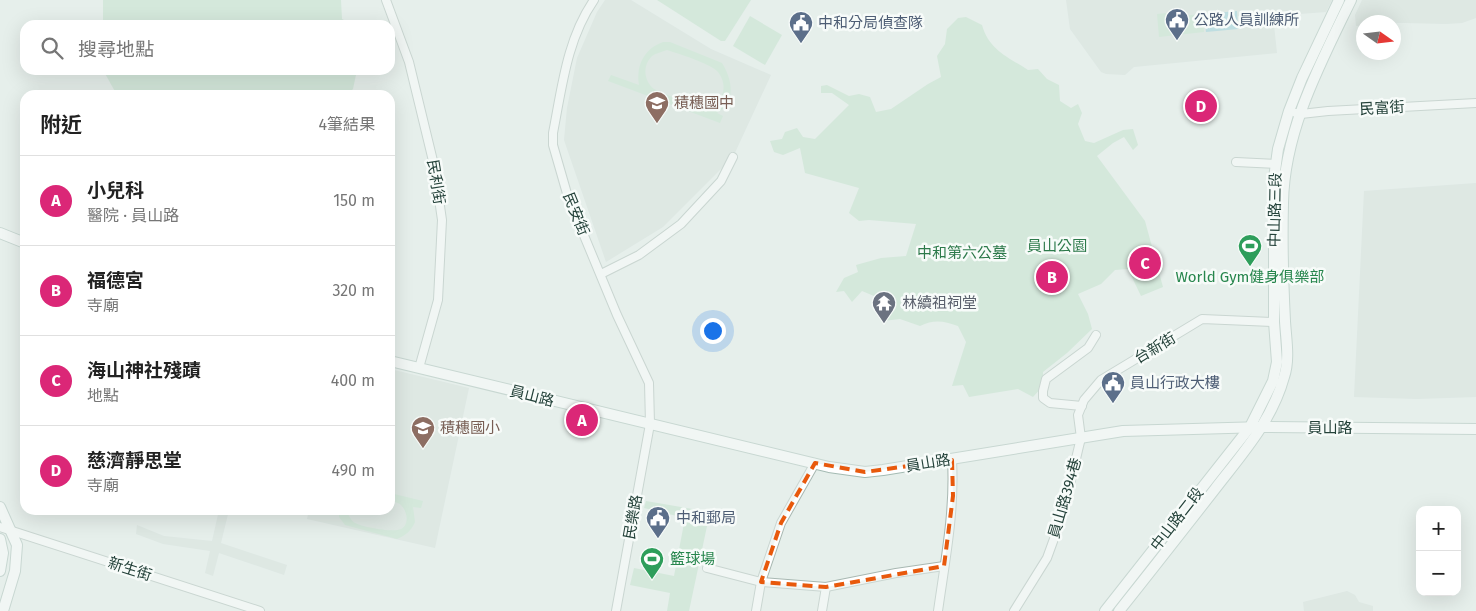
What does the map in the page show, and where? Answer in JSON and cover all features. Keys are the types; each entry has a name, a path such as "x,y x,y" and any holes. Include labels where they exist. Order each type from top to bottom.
{"main road":[{"name":"中山路三段","path":"1250,427 1273,381 1277,362 1274,322 1274,178 1278,149 1289,111 1302,78 1339,0"},
{"name":"中山路三段","path":"1263,427 1285,376 1287,360 1283,270 1284,184 1293,138 1300,114 1320,64 1350,0"},
{"path":"0,233 20,241"},
{"name":"員山路","path":"395,362 815,463 865,472 952,460 1123,431 1250,427 1476,429"},
{"name":"中山路二段","path":"1105,611 1250,427"},
{"name":"中山路二段","path":"1119,611 1263,427"},
{"path":"0,507 17,545 14,571 3,611"},
{"path":"0,539 3,553 0,571"}],"street":[{"name":"民利街","path":"386,0 393,20"},
{"name":"民安街","path":"594,0 576,31 568,55 553,145 568,197 601,274 616,315 649,383 650,424"},
{"name":"民利街","path":"395,24 409,62 434,165 442,220 438,300 420,368"},
{"name":"民富街","path":"1289,111 1300,114 1476,103"},
{"path":"601,274 639,255 681,224 721,181 733,157"},
{"path":"1236,162 1276,164"},
{"name":"台新街","path":"1082,406 1084,400 1101,380 1202,319 1274,322"},
{"path":"1081,438 1078,415 1082,406 1050,403 1043,398 1043,391 1046,379 1088,348 1096,335"},
{"name":"民樂路","path":"616,611 650,424"},
{"name":"員山路394巷","path":"1014,611 1047,558 1063,514 1081,438"},
{"path":"938,611 953,496 952,460"},
{"path":"756,611 761,582 781,523 815,463"},
{"name":"新生街","path":"0,528 260,611"},
{"path":"707,568 761,582 826,588 896,573 944,566"},
{"path":"822,611 826,588"}],"highlighted area":[{"path":"952,460 953,496 944,566 826,587 761,582 781,523 815,463 865,472"}],"shaded area":[{"name":"積穗國中","path":"605,0 631,0 711,49 771,75 733,157 663,227 606,262 564,140 567,108 577,58 597,12"},
{"name":"公路人員訓練所","path":"1066,0 1332,0 1326,12 1273,16 1277,53 1134,67 1125,75 1101,72 1070,29"},
{"path":"1362,0 1476,0 1476,18 1462,23 1401,23 1401,15 1356,15 1356,26 1355,15"},
{"path":"1476,183 1476,397 1417,399 1354,397 1364,191"},
{"name":"積穗國小","path":"395,370 469,388 435,548 307,519 308,515 395,515"},
{"path":"218,515 228,515 221,543 287,565 284,575 219,553 213,576 205,573 210,551 163,544 136,534 137,525 164,536 212,541"},
{"path":"1347,591 1355,595 1359,602 1373,606 1373,611 1304,611 1303,602"}],"green space":[{"path":"103,0 341,0 342,19 344,20 103,20"},
{"path":"657,0 751,0 725,41 721,41"},
{"path":"1167,13 1167,17 1203,14 1204,32 1159,37 1157,14"},
{"path":"750,16 782,35 765,65 733,46"},
{"path":"966,17 982,25 989,41 1000,52 1028,70 1038,69 1047,79 1059,85 1060,101 1071,108 1078,104 1082,113 1078,124 1085,141 1094,143 1123,130 1133,129 1138,145 1133,150 1124,137 1097,156 1145,221 1163,287 1141,296 1128,269 1115,270 1101,284 1078,294 1088,314 1092,329 1067,353 1043,372 1043,386 1033,397 1018,389 969,397 963,385 952,386 966,342 958,326 948,323 930,322 920,326 900,319 883,321 874,296 862,291 852,302 844,291 836,292 844,278 858,272 856,265 881,258 906,256 916,224 869,220 859,221 849,213 859,188 805,173 800,148 783,155 774,152 770,141 782,139 785,132 797,128 803,137 815,139 849,105 832,93 821,93 821,86 827,85 849,96 859,94 870,97 876,112 891,109 941,77 937,56 945,44 947,29 958,18"},
{"path":"670,42 722,63 728,76 731,90 728,103 717,113 723,116 720,123 608,81 611,75 639,85 640,64 646,53 656,45","holes":["667,50 701,62 717,71 722,78 724,86 718,101 711,106 702,107 692,105 654,89 646,78 647,64 652,56"]},
{"path":"106,75 356,75 352,90 114,90"},
{"path":"395,494 423,501 421,508 413,507 415,522 412,528 397,539 345,525 339,517 339,515 349,515 352,521 359,525 385,530 397,530 404,527 407,521 405,511 395,502"},
{"path":"646,501 710,512 689,611 667,611 670,593 630,585 634,568 674,576 685,518 644,508"}],"water":[{"path":"1237,11 1238,29 1206,32 1204,14"}],"place":[{"name":"公路人員訓練所","path":"1177,41"},
{"name":"中和分局偵查隊","path":"801,44"},
{"name":"慈濟靜思堂","path":"1201,106"},
{"name":"積穗國中","path":"657,124"},
{"name":"海山神社殘蹟","path":"1145,263"},
{"name":"World Gym健身俱樂部","path":"1250,267"},
{"name":"福德宮","path":"1052,277"},
{"name":"林續祖祠堂","path":"884,324"},
{"name":"員山行政大樓","path":"1113,404"},
{"name":"小兒科","path":"582,420"},
{"name":"積穗國小","path":"423,449"},
{"name":"中和郵局","path":"658,539"},
{"name":"籃球場","path":"652,580"}],"park label":[{"name":"員山公園","path":"1057,246"},
{"name":"中和第六公墓","path":"962,253"}]}
